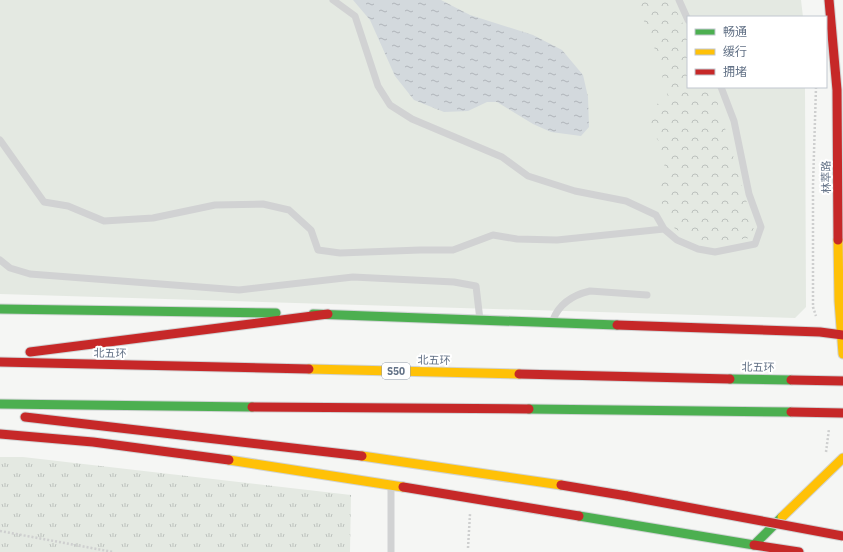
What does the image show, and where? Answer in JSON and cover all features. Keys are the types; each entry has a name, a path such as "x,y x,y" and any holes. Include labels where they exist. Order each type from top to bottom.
{"main road":[{"name":"林萃路","path":"829,0 838,90 839,281 843,354"},
{"path":"839,281 843,290"},
{"path":"0,309 328,314 820,332 843,335"},
{"path":"0,356 328,314"},
{"name":"北五环","path":"0,362 843,381"},
{"path":"0,404 843,413"},
{"path":"16,416 322,450 508,476 628,496 843,536"},
{"path":"0,434 42,436 173,452 391,484 584,518 799,552"},
{"path":"754,545 843,458"}],"lane":[{"path":"333,0 355,16 378,86 390,105 412,119 502,157 528,176 575,191 632,204 656,215 664,229 678,240 698,249 715,252 755,244 761,227 749,194 734,120 721,88"},
{"path":"679,0 687,18"},
{"path":"0,140 44,202 68,206 104,221 153,218 215,204 263,204 289,210 311,230 318,250 340,253 453,250 493,235 558,240 664,229"},
{"path":"0,260 10,268 30,274 239,290 353,277 454,282 476,286 480,320"},
{"path":"552,322 562,305 582,293 590,291 647,295"},
{"path":"391,484 391,552"}],"path":[{"path":"816,88 813,185 813,307 820,332"},
{"path":"825,459 830,423"},
{"path":"468,548 471,497"},
{"path":"0,531 113,552"}],"green space":[{"path":"0,0 801,0 803,16 687,16 687,88 805,88 806,307 795,318 0,294"},
{"path":"632,0 671,0 687,32 687,88 713,88 754,227 750,238 706,244 675,229 662,205 659,184 665,163 659,142 649,125 651,108 668,97 650,32"},
{"path":"0,457 23,457 351,495 350,552 0,552"}],"water":[{"path":"353,0 441,0 470,15 533,35 562,50 583,75 588,97 589,127 581,136 551,132 533,124 497,102 487,102 468,111 444,112 414,100 395,76 370,20"}],"traffic: fast":[{"path":"0,309 276,313"},
{"path":"313,314 617,325"},
{"path":"730,379 791,380"},
{"path":"0,404 252,407"},
{"path":"529,409 791,412"},
{"path":"579,516 754,545 782,517"}],"traffic: slow":[{"path":"838,240 839,301 843,354"},
{"path":"309,369 519,374"},
{"path":"362,456 561,485"},
{"path":"782,517 843,458"},
{"path":"229,460 403,487"}],"traffic: jam":[{"path":"829,0 837,90 838,240"},
{"path":"30,352 328,314"},
{"path":"617,325 820,332 843,335"},
{"path":"0,362 309,369"},
{"path":"519,374 730,379"},
{"path":"791,380 843,381"},
{"path":"252,407 529,409"},
{"path":"791,412 843,413"},
{"path":"25,417 362,456"},
{"path":"0,434 93,442 229,460"},
{"path":"561,485 627,496"},
{"path":"403,487 579,516"},
{"path":"627,496 843,536"},
{"path":"754,545 799,552"}]}
